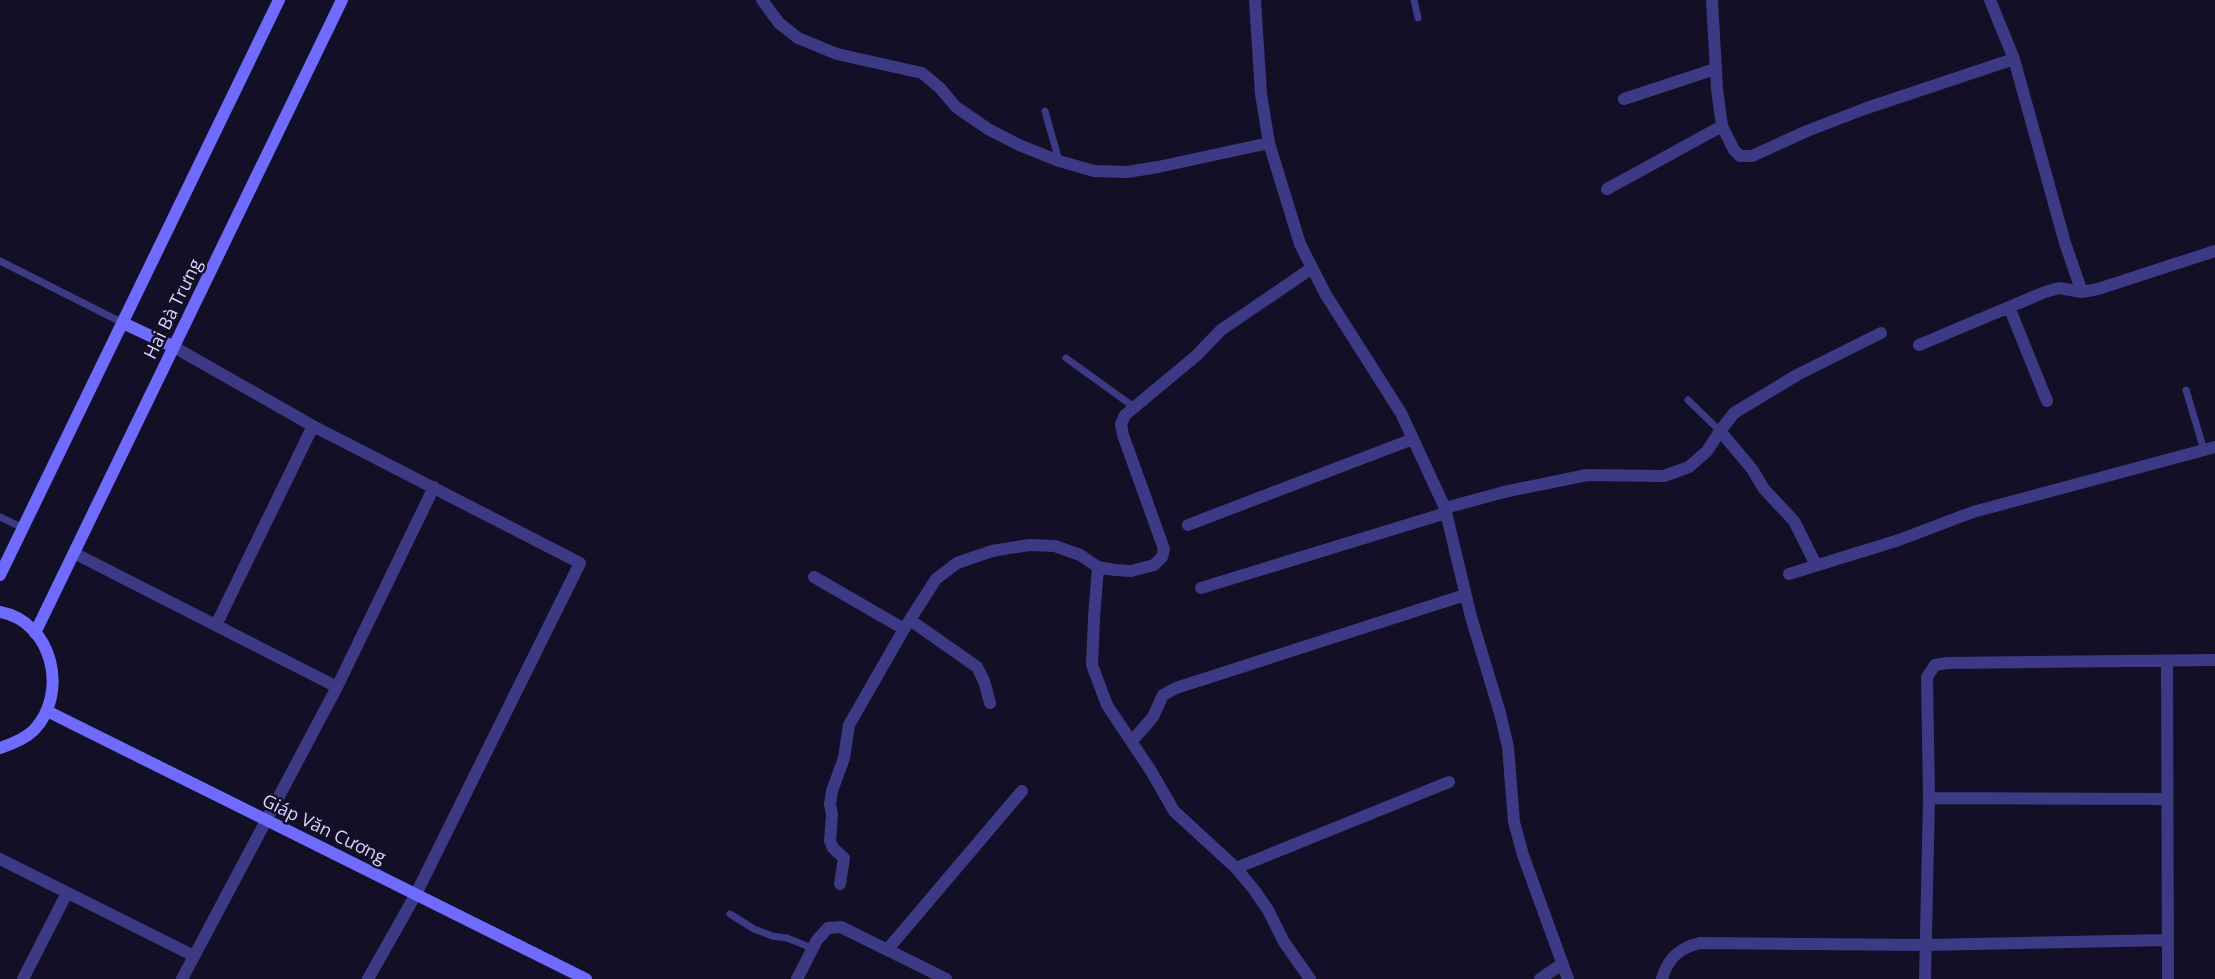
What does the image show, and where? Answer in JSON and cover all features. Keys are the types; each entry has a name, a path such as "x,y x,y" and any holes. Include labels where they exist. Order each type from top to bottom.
{"street":[{"path":"0,575 279,0"},
{"name":"Hai Bà Trưng","path":"35,633 342,0"},
{"path":"762,0 779,23 798,38 837,54 922,73 940,88 956,107 988,129 1019,145 1060,161 1094,171 1127,172 1269,143"},
{"path":"1255,0 1261,94 1269,143 1300,244 1326,295 1400,413 1445,510 1465,595 1508,747 1514,822 1523,855 1568,979"},
{"path":"1712,0 1715,69 1722,126 1734,150 1740,156 1752,156 1806,131 1864,109 2014,59"},
{"path":"1990,0 2014,59 2052,189 2065,243 2082,292"},
{"path":"1624,99 1715,69"},
{"path":"1607,189 1722,126"},
{"path":"1919,345 2045,292 2059,288 2082,292 2098,289 2215,251"},
{"path":"840,884 844,858 833,848 830,841 832,814 830,804 832,791 844,758 850,725 907,624 936,578 957,563 992,551 1029,545 1055,546 1080,555 1098,566 1131,571 1154,565 1162,557 1164,549 1120,424 1125,415 1197,355 1221,330 1312,268"},
{"path":"2009,307 2047,401"},
{"path":"122,323 174,347 313,426 580,563 416,894 368,979"},
{"path":"1201,588 1504,492 1587,475 1664,476 1689,467 1707,451 1734,413 1765,392 1881,333"},
{"path":"216,626 313,426"},
{"path":"1720,431 1752,469 1764,490 1794,521 1816,564"},
{"path":"1188,525 1413,439"},
{"path":"1789,574 1816,564 1899,540 1973,512 2209,448"},
{"path":"182,979 337,687 434,487"},
{"path":"74,553 337,687"},
{"path":"1098,566 1092,665 1107,705 1132,741 1174,812 1236,868 1268,910 1284,942 1310,979"},
{"path":"814,577 907,624 977,667 984,681 990,703"},
{"path":"1132,741 1153,717 1163,695 1176,688 1465,595"},
{"path":"0,612 7,613 28,625 43,643 52,665 54,688 47,711 34,730 15,743 0,748"},
{"path":"1924,979 1929,798 1927,677 1934,665 1947,663 2215,660"},
{"path":"2167,661 2168,979"},
{"name":"Giáp Văn Cương","path":"47,711 586,979"},
{"path":"1236,868 1449,782"},
{"path":"887,950 1022,791"},
{"path":"1929,798 2167,799"},
{"path":"0,859 194,956"},
{"path":"23,979 67,893"},
{"path":"797,979 816,940 828,928 841,927 946,979"},
{"path":"1662,979 1666,966 1674,955 1686,947 1700,943 1925,945 2168,940"},
{"path":"1540,979 1562,964"}],"lane":[{"path":"1414,0 1418,18"},
{"path":"1045,111 1060,161"},
{"path":"0,261 122,323"},
{"path":"1066,358 1134,407"},
{"path":"2186,390 2209,448"},
{"path":"1688,400 1720,431"},
{"path":"0,517 23,528"},
{"path":"730,914 754,930 772,936 787,938 812,948"}]}
